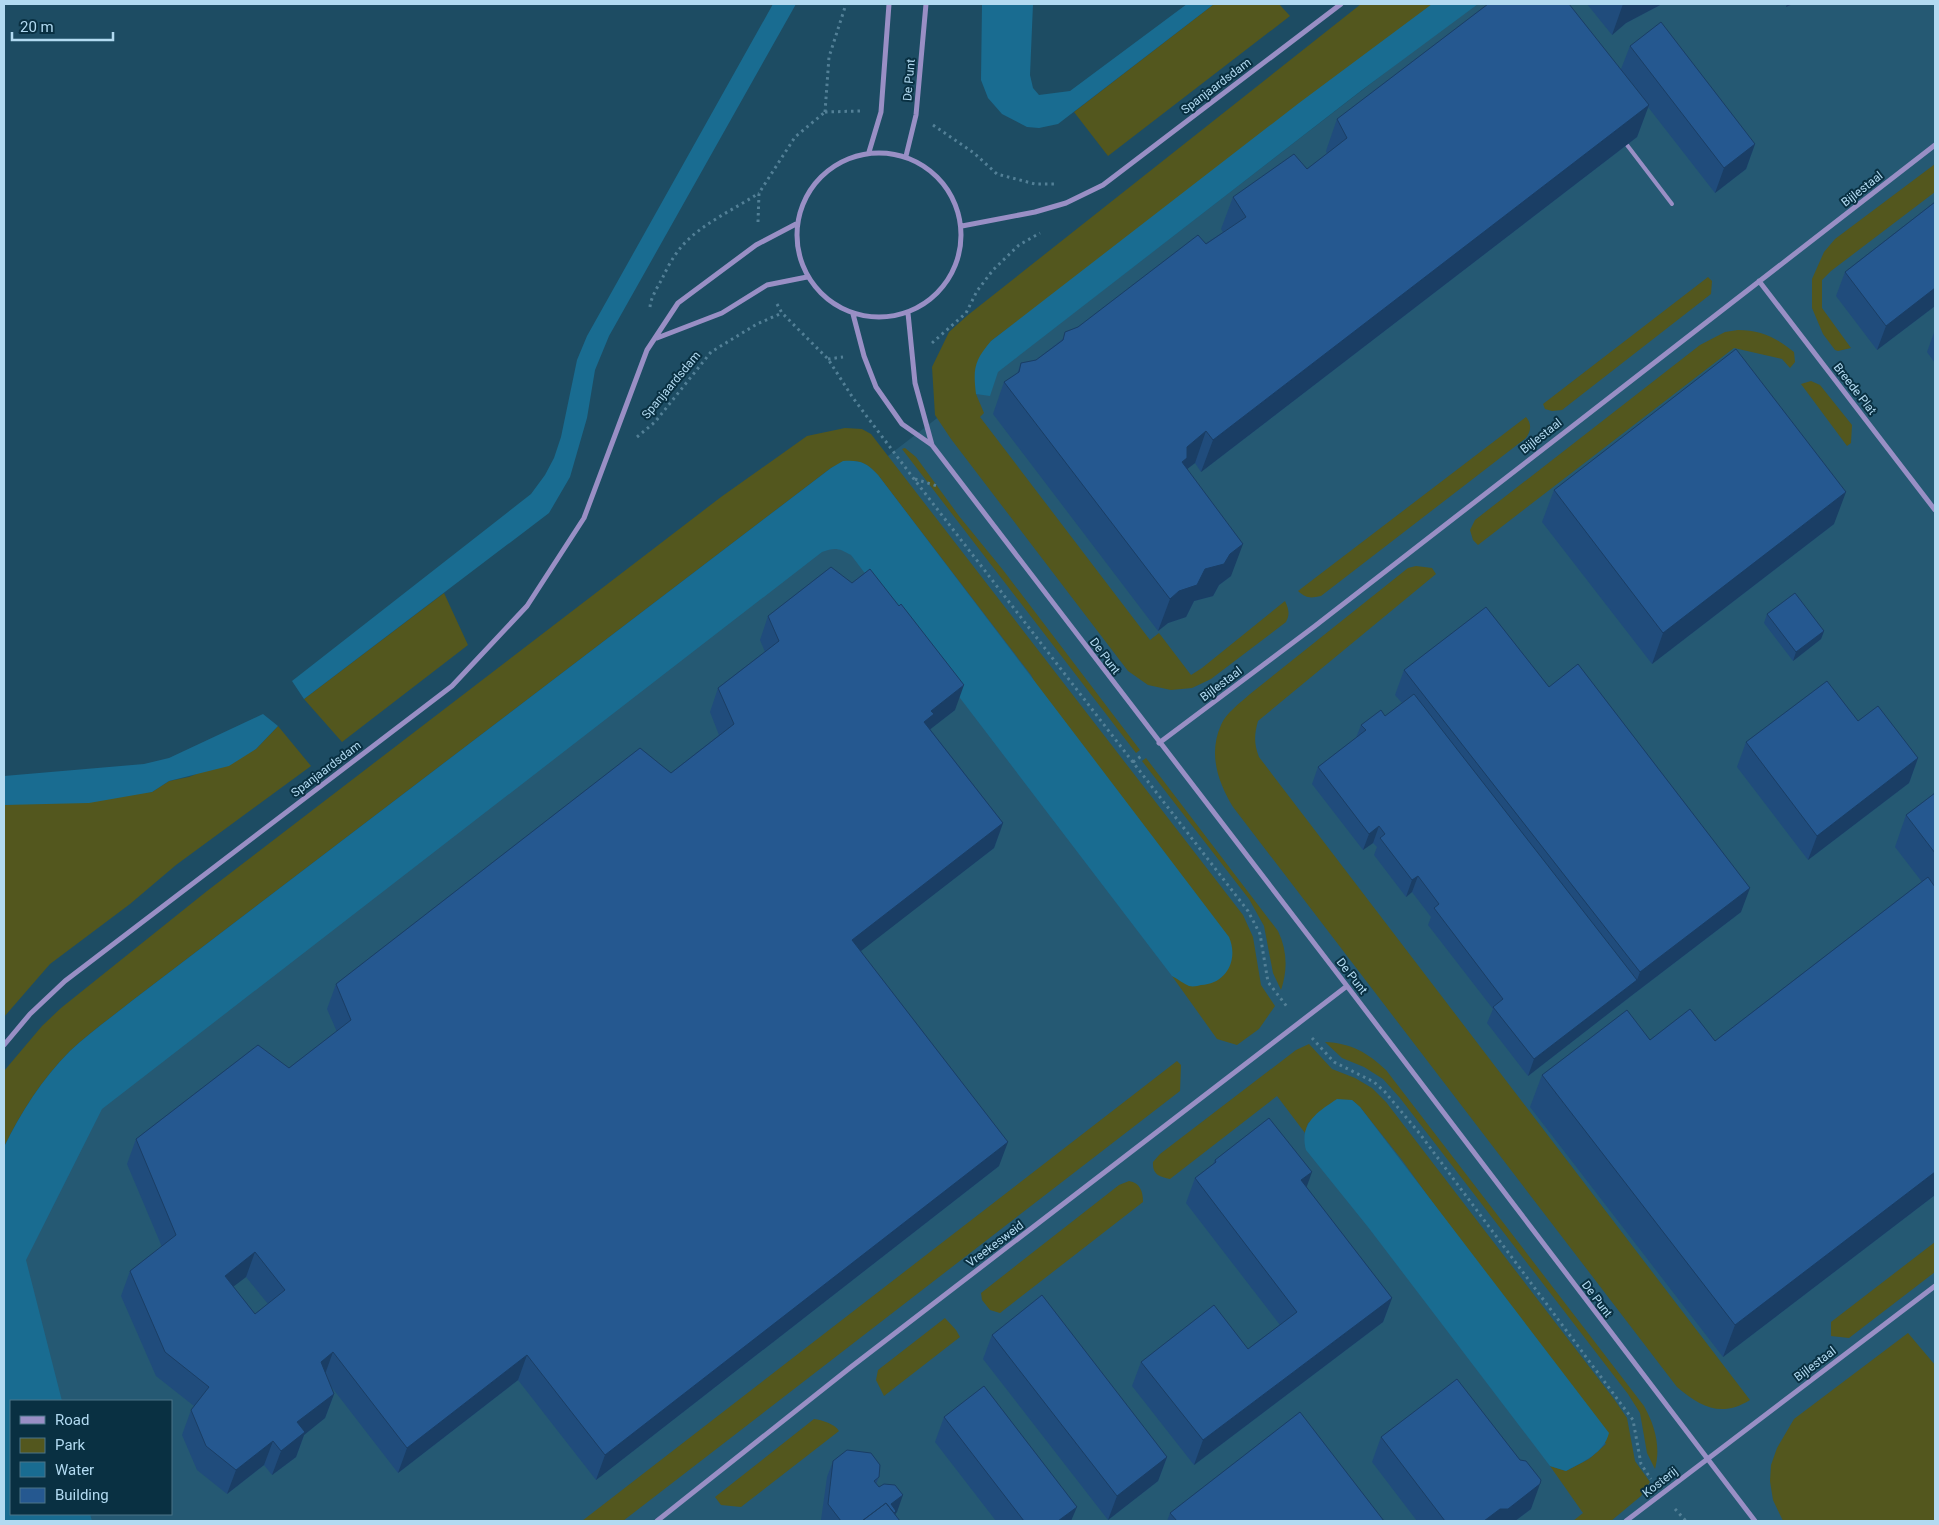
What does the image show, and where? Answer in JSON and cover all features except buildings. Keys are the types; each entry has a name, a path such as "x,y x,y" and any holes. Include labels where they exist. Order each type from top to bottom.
{"street":[{"name":"De Punt","path":"869,152 881,112 889,4"},
{"name":"De Punt","path":"906,156 916,115 926,4"},
{"name":"Spanjaardsdam","path":"962,226 1035,212 1066,203 1103,185 1341,4"},
{"name":"Bijlestaal","path":"1159,743 1315,626 1935,145"},
{"path":"869,152 906,156 933,172 953,196 962,226 960,257 947,285 924,306 908,313 853,314 837,307 820,294 807,277 798,251 796,224 809,190 835,164 869,152"},
{"name":"Spanjaardsdam","path":"4,1045 30,1014 65,981 452,686 527,606 584,518 647,350 678,303 756,245 796,224"},
{"path":"656,338 722,313 767,285 807,277"},
{"name":"Breede Plat","path":"1759,281 1935,510"},
{"name":"De Punt","path":"908,313 910,352 915,383 932,445"},
{"name":"De Punt","path":"853,314 864,356 876,388 902,424 932,445 1755,1521"},
{"name":"Vreekesweid","path":"657,1521 850,1367 1347,986"},
{"name":"Bijlestaal","path":"1706,1459 1935,1286"},
{"name":"Kosterij","path":"1626,1521 1706,1459"}],"lane":[{"path":"1628,145 1672,204"}],"path":[{"path":"825,112 829,57 846,4"},
{"path":"650,312 650,302 682,246 711,222 760,193 795,138 825,112 859,111"},
{"path":"931,124 974,154 997,174 1035,184 1064,184"},
{"path":"758,225 760,193"},
{"path":"926,346 931,344 966,313 978,291 993,270 1019,245 1046,230"},
{"path":"775,299 782,313 828,359 875,428 1248,911 1260,934 1268,982 1278,995"},
{"name":"Spanjaardsdam","path":"634,439 655,422 711,352 757,324 782,313"},
{"path":"828,359 850,357"},
{"path":"1325,1053 1334,1062 1374,1082 1385,1092 1420,1134 1633,1420 1640,1464 1648,1475"}],"shaded area":[{"path":"1474,4 1935,4 1935,1521 31,1521 30,1515 172,1515 172,1400 14,1400 4,1324 4,1225 54,1099"}],"green space":[{"path":"1214,4 1279,4 1290,16 1108,156 1074,112"},
{"path":"1361,4 1444,4 991,341 976,394 984,413 980,417 1150,640 1159,633 1191,675 1285,601 1288,612 1286,622 1211,679 1192,688 1171,690 1148,685 1128,671 951,439 935,415 932,367 949,332 968,315"},
{"path":"1935,164 1935,192 1831,271 1822,280 1822,308 1851,348 1835,350 1823,334 1812,308 1812,279 1824,252 1835,239"},
{"path":"1708,277 1712,281 1711,294 1562,410 1552,411 1545,409 1543,404"},
{"path":"1738,330 1754,331 1775,339 1794,352 1795,362 1790,368 1782,359 1734,348 1478,545 1473,540 1470,530 1475,520 1700,345 1725,332"},
{"path":"1811,381 1820,385 1852,425 1851,443 1847,446 1801,384"},
{"path":"1526,417 1530,428 1526,438 1321,596 1309,597 1298,591"},
{"path":"845,428 862,429 871,434 1243,915 1253,937 1261,985 1275,1006 1259,1029 1237,1045 1217,1039 1172,976 1190,986 1031,675 878,475 867,465 850,461 831,468 93,1031 70,1051 41,1084 4,1147 4,1071 42,1026 61,1008 207,891 721,497 807,436"},
{"path":"905,448 916,457 959,516 1003,570 1140,750 1136,753 902,449"},
{"path":"1416,566 1432,568 1436,574 1258,721 1255,739 1259,757 1750,1400 1740,1405 1730,1408 1712,1408 1694,1400 1677,1387 1233,807 1219,778 1216,768 1215,747 1221,725 1230,712 1408,568"},
{"path":"444,593 468,645 342,742 304,699"},
{"path":"278,726 311,766 176,865 130,904 50,964 4,1017 4,805 152,792 169,781 189,777 256,749"},
{"path":"1146,758 1278,931 1285,952 1285,975 1281,990 1273,973 1264,926 1249,899 1142,761"},
{"path":"1325,1042 1343,1044 1358,1050 1386,1070 1644,1406 1656,1437 1657,1461 1655,1469 1647,1453 1640,1413 1628,1394 1400,1098 1383,1079 1364,1067 1342,1058"},
{"path":"1309,1044 1332,1069 1355,1078 1372,1088 1386,1102 1627,1418 1635,1461 1650,1482 1641,1496 1611,1521 1573,1521 1583,1513 1550,1466 1566,1471 1589,1459 1606,1444 1402,1160 1360,1107 1352,1100 1308,1123 1305,1133 1277,1096 1170,1179 1155,1173 1153,1162 1160,1154 1296,1050"},
{"path":"1177,1061 1181,1065 1180,1091 623,1521 582,1521"},
{"path":"1129,1181 1140,1188 1143,1202 1000,1313 990,1310 982,1300 981,1293 1119,1185"},
{"path":"1935,1242 1935,1272 1849,1338 1831,1336 1831,1322"},
{"path":"945,1318 960,1337 884,1396 876,1380 878,1370"},
{"path":"1908,1333 1935,1365 1935,1521 1783,1521 1773,1500 1770,1481 1771,1465 1777,1448 1794,1419"},
{"path":"814,1419 831,1424 839,1431 741,1507 721,1505 715,1497"}],"water":[{"path":"773,4 796,4 609,336 595,370 587,418 570,477 549,513 304,699 292,681 531,494 545,475 554,458 561,437 577,360 587,336"},
{"path":"982,4 1033,4 1030,75 1033,88 1039,95 1070,91 1187,4 1214,4 1058,124 1039,128 1027,127 1002,114 988,98 981,80"},
{"path":"1432,4 1478,4 1362,90 998,372 990,396 976,394 976,366 981,354 991,341 1299,103"},
{"path":"843,461 854,461 870,467 878,475 1229,937 1232,954 1228,969 1210,984 1189,986 1172,976 851,555 837,549 822,552 102,1109 26,1260 62,1400 10,1400 10,1515 90,1515 92,1521 4,1521 4,1147 41,1084 70,1051 93,1031 831,468"},
{"path":"263,714 278,726 256,749 229,766 169,781 152,792 89,803 4,805 4,776 144,764 169,758"},
{"path":"1337,1099 1352,1100 1360,1107 1609,1433 1603,1446 1592,1456 1566,1471 1550,1466 1368,1227 1306,1150 1305,1133 1307,1126 1317,1114"}]}
